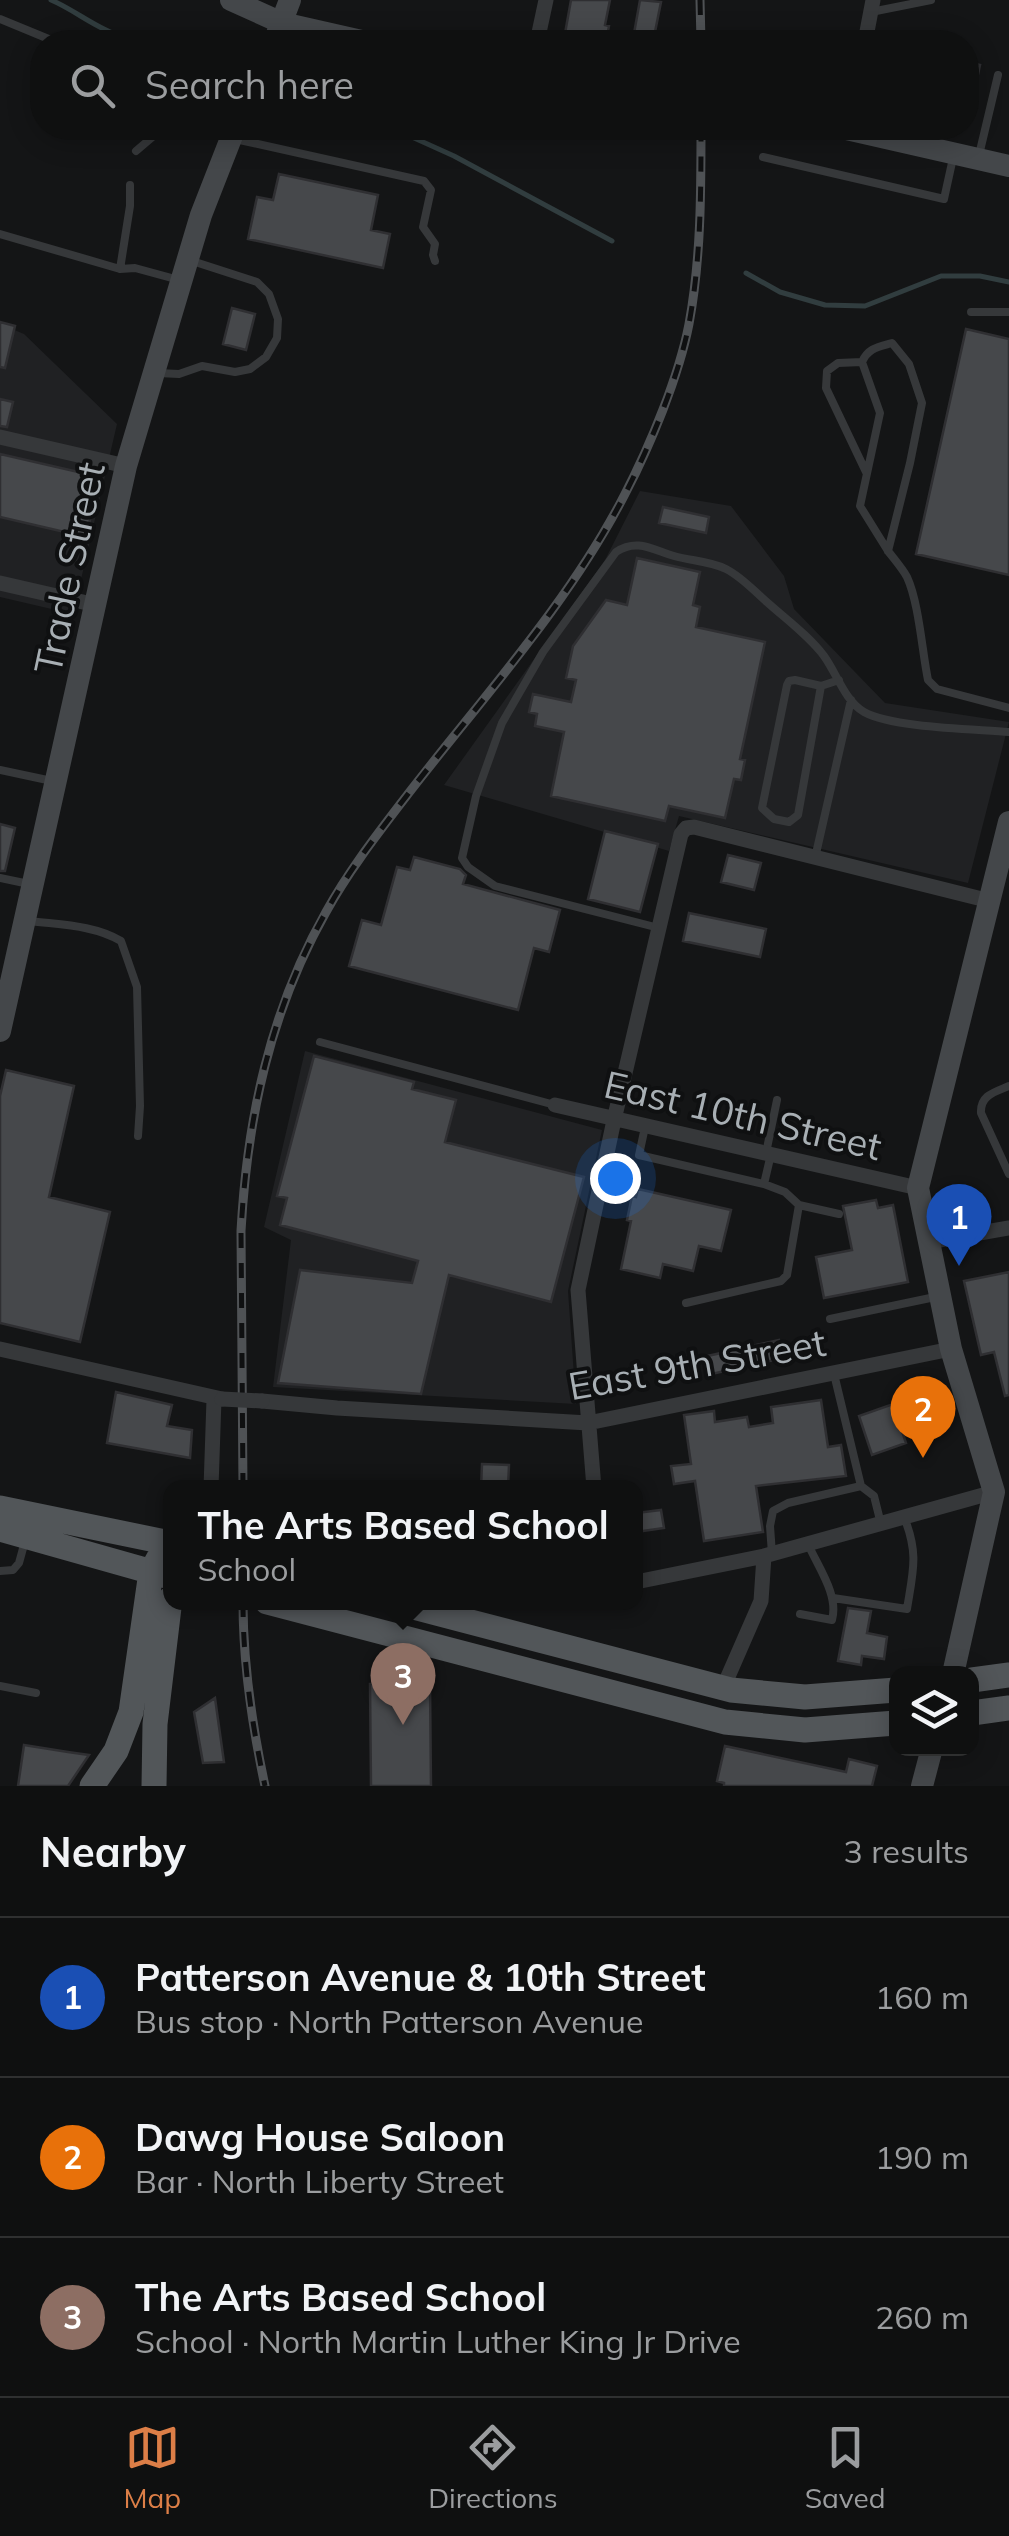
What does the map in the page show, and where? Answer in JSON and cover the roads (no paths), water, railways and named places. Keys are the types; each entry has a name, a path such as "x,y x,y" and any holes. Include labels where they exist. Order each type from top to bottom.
{"main road":[{"path":"231,0 274,30"},
{"path":"279,30 290,0"},
{"name":"Trade Street","path":"0,1031 6,979 26,921 126,466 206,200 229,140"},
{"path":"896,140 1009,166"},
{"path":"955,1666 1002,1489 951,1349 918,1188 998,903 1009,822"},
{"path":"0,1508 163,1558"},
{"path":"0,1529 26,1537 163,1559"},
{"path":"92,1786 122,1738 132,1712 163,1572"},
{"path":"154,1778 154,1724 169,1610"},
{"path":"293,1610 725,1722 805,1730 889,1724"},
{"path":"425,1610 723,1688 806,1697 889,1691"},
{"path":"979,1679 1009,1676"},
{"path":"979,1712 1009,1708"},
{"path":"922,1786 930,1756"},
{"path":"108,1762 143,1760 154,1778"}],"street":[{"path":"539,30 546,0"},
{"path":"0,437 126,466"},
{"path":"0,583 96,605"},
{"path":"593,1480 578,1290 681,834 694,827 998,903"},
{"name":"East 10th Street","path":"555,1105 918,1188"},
{"path":"928,1242 1009,1228"},
{"name":"East 9th Street","path":"0,1349 218,1399 588,1423 951,1349"},
{"path":"212,1480 218,1399"},
{"path":"643,1581 768,1555 1002,1489"},
{"path":"723,1688 761,1601 768,1555"}],"lane":[{"path":"872,6 931,0"},
{"path":"0,19 30,31"},
{"path":"978,159 998,75"},
{"path":"136,151 149,140"},
{"path":"263,140 424,181 431,190 422,227 434,244 435,261"},
{"path":"763,157 944,199 954,154"},
{"path":"120,269 130,184"},
{"path":"0,234 120,269 184,270 257,282 269,294 278,319 277,338 266,357 250,369 235,372 202,366 179,374 153,373"},
{"path":"970,312 1009,312"},
{"path":"888,550 922,403 909,364 892,342 872,348 862,362 880,413 860,506 888,550 907,578 931,686 1009,708"},
{"path":"862,362 838,363 827,371 826,388 866,472"},
{"path":"659,928 495,886 462,858 476,796 502,723 543,652 616,552 634,544 645,546 712,564 737,576 811,641 857,708 882,720 1009,732"},
{"path":"822,686 798,815 790,822 774,819 762,808 787,686 794,680 822,686 839,680"},
{"path":"815,858 851,700"},
{"path":"0,770 57,782"},
{"path":"0,878 34,886"},
{"path":"26,921 92,929 121,941 137,987 138,1136"},
{"path":"320,1042 555,1105"},
{"path":"1009,1086 985,1096 980,1104 980,1113 1009,1174"},
{"path":"764,1184 778,1100"},
{"path":"645,1127 639,1154 764,1184 786,1192 799,1205 839,1214"},
{"path":"686,1303 781,1281 787,1275 799,1205"},
{"path":"830,1319 940,1296"},
{"path":"834,1373 861,1486 874,1496 882,1524"},
{"path":"768,1555 773,1511 788,1502 861,1486"},
{"path":"833,1598 907,1609 916,1555 904,1517"},
{"path":"0,1570 13,1570 19,1563 26,1537"},
{"path":"800,1614 832,1620 834,1610 833,1598 808,1544"},
{"path":"0,1686 36,1692"}],"waterway":[{"path":"51,0 105,30"},
{"path":"419,140 612,241"},
{"path":"746,273 780,292 825,305 865,306 941,276 980,276 1009,282"}],"railway":[{"path":"700,0 701,30"},
{"path":"243,1480 244,1189 256,1107 276,1027 307,950 344,881 552,611 603,534 635,475 671,388 689,324 698,251 701,140"},
{"path":"243,1610 249,1695 265,1786"}],"place":[{"name":"Patterson Avenue & 10th Street","path":"959,1266"},
{"name":"Dawg House Saloon","path":"923,1458"},
{"name":"The Arts Based School","path":"403,1725"}]}
